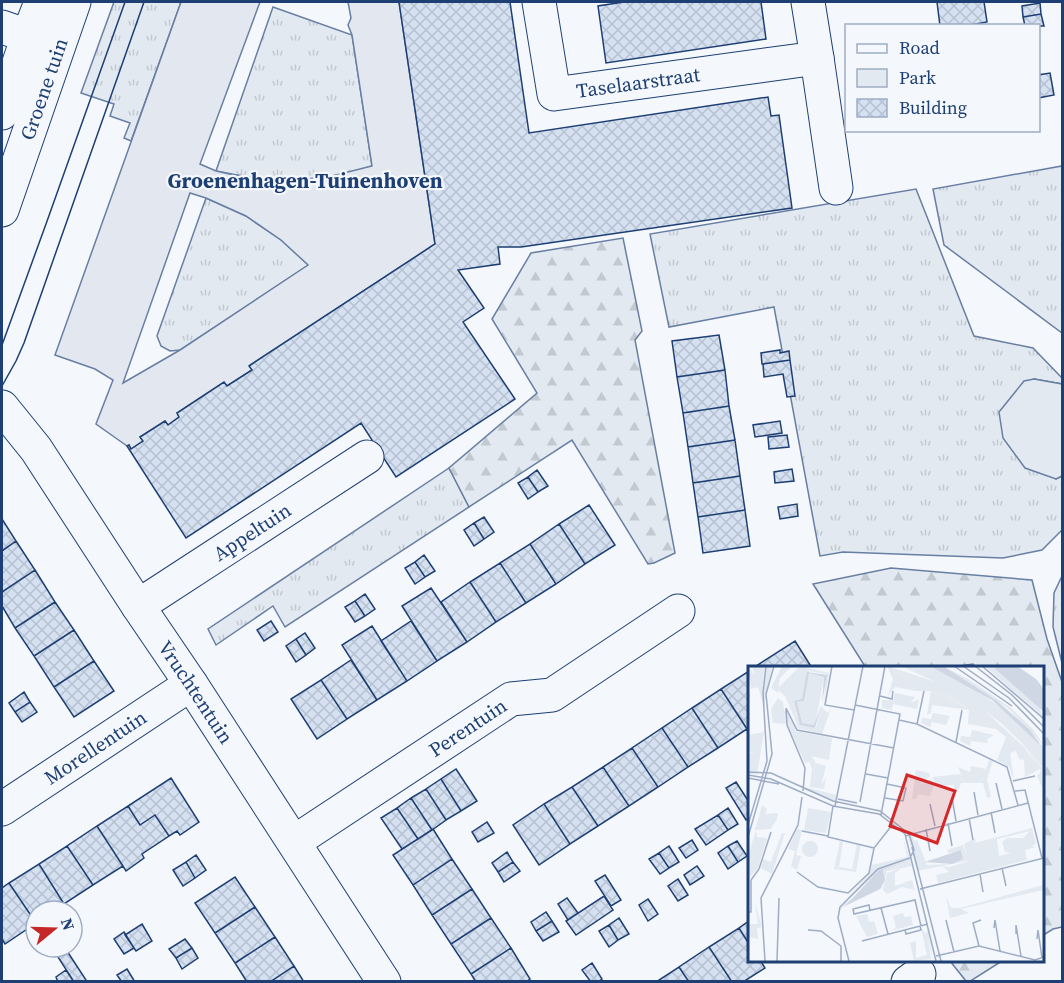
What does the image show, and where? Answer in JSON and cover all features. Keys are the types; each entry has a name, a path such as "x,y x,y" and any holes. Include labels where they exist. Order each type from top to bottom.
{"street":[{"name":"Groene tuin","path":"2,113 41,2"},
{"name":"Groene tuin","path":"2,210 29,36 74,2"},
{"name":"Taselaarstraat","path":"539,2 554,94 817,58"},
{"path":"808,2 836,188"},
{"name":"Vruchtentuin","path":"2,407 36,449 384,981"},
{"name":"Appeltuin","path":"138,606 367,457"},
{"name":"Perentuin","path":"294,842 511,699 552,695 678,611"},
{"name":"Morellentuin","path":"2,809 190,684"}],"green space":[{"path":"114,2 181,2 131,141 124,138 130,123 110,116 114,104 81,93"},
{"path":"273,7 352,35 372,166 333,176 299,180 257,178 216,171"},
{"path":"1062,166 1062,333 944,245 933,189"},
{"path":"916,189 974,336 1033,348 1062,378 1062,384 1034,379 1056,479 1062,476 1062,530 1042,550 1003,558 843,552 820,556 774,307 669,327 650,234"},
{"path":"206,198 246,216 281,240 309,265 180,350 170,351 161,346 157,336"},
{"path":"623,238 642,331 635,340 675,553 648,564 572,440 469,507 449,468 537,393 492,319 531,253"},
{"path":"1034,379 1062,384 1062,476 1056,479 1025,468 1003,438 999,412 1024,381"},
{"path":"449,468 469,507 285,627 273,606 216,645 208,629"},
{"path":"891,568 1032,580 1047,639 1062,682 1062,927 1043,935 1043,666 974,666 973,664 865,666 813,584"},
{"path":"1062,576 1062,663 1053,627 1054,593"},
{"path":"951,962 1000,962 969,982"}],"shaded area":[{"path":"181,2 260,2 200,164 216,171 243,177 283,181 328,177 372,166 352,35 348,25 351,18 348,2 399,2 435,244 250,365 252,370 227,386 223,383 177,413 179,417 168,425 165,421 140,437 143,441 131,449 129,445 127,446 96,424 113,380 95,369 55,355","holes":["190,193 246,216 281,240 308,265 180,350 123,383"]}],"building":[{"path":"399,2 510,2 529,133 768,97 771,116 779,115 792,208 521,247 498,247 500,264 458,270 484,308 463,322 515,399 396,477 361,423 186,538 127,446 129,445 131,449 143,441 140,437 165,421 168,425 179,417 177,413 224,382 227,386 252,370 249,366 435,244"},
{"path":"624,2 761,2 766,39 606,63 598,6"},
{"path":"937,2 984,2 987,22 940,24"},
{"path":"1040,3 1041,14 1023,17 1022,6"},
{"path":"1041,14 1044,26 1025,24 1023,17"},
{"path":"1050,73 1054,95 1040,98 1040,75"},
{"path":"719,335 725,370 677,377 672,341"},
{"path":"780,350 780,353 789,351 790,360 762,364 761,353"},
{"path":"790,360 795,396 787,397 783,374 764,377 763,364"},
{"path":"725,370 729,406 683,413 677,377"},
{"path":"729,406 735,440 688,447 683,413"},
{"path":"780,421 782,433 755,437 753,425"},
{"path":"787,435 789,447 769,449 768,437"},
{"path":"735,440 740,476 693,483 688,447"},
{"path":"792,469 794,481 775,483 774,472"},
{"path":"537,470 548,486 538,492 528,477"},
{"path":"740,476 745,510 698,517 693,483"},
{"path":"528,477 538,492 528,499 518,483"},
{"path":"797,504 798,516 780,519 778,507"},
{"path":"589,505 615,545 585,564 559,524"},
{"path":"745,510 750,546 703,553 698,517"},
{"path":"484,517 494,532 484,539 474,523"},
{"path":"2,519 16,541 2,551"},
{"path":"474,523 484,539 474,546 464,530"},
{"path":"559,524 585,564 556,584 530,544"},
{"path":"16,541 35,570 2,592 2,551"},
{"path":"530,544 556,584 526,603 500,563"},
{"path":"424,555 435,571 425,577 415,562"},
{"path":"415,562 425,577 415,584 405,568"},
{"path":"500,563 526,603 496,622 470,582"},
{"path":"35,570 55,602 15,628 2,606 2,592"},
{"path":"470,582 496,622 467,642 441,602"},
{"path":"431,588 467,642 437,661 402,606"},
{"path":"365,594 375,609 365,616 355,601"},
{"path":"355,601 365,616 355,622 345,607"},
{"path":"55,602 74,630 34,656 15,628"},
{"path":"271,621 278,632 264,641 257,630"},
{"path":"411,621 437,661 407,681 381,641"},
{"path":"372,626 407,681 377,700 342,645"},
{"path":"74,630 94,661 54,687 34,656"},
{"path":"305,633 315,648 306,655 296,639"},
{"path":"296,639 306,655 296,662 286,646"},
{"path":"795,641 811,666 756,666"},
{"path":"351,660 377,700 347,719 321,680"},
{"path":"94,661 114,691 74,717 54,687"},
{"path":"748,672 748,730 721,689"},
{"path":"321,680 347,719 317,739 291,699"},
{"path":"721,689 747,729 718,748 692,708"},
{"path":"24,692 30,702 15,712 9,703"},
{"path":"30,702 37,712 22,722 15,712"},
{"path":"692,708 718,748 688,767 662,728"},
{"path":"662,728 688,767 658,787 632,748"},
{"path":"632,748 658,787 629,806 603,767"},
{"path":"603,767 629,806 598,826 572,787"},
{"path":"456,769 477,801 461,811 441,779"},
{"path":"171,778 199,822 180,835 177,831 169,836 155,815 140,825 128,806"},
{"path":"441,779 461,811 446,820 426,789"},
{"path":"736,782 748,800 748,819 746,820 726,788"},
{"path":"572,787 598,826 570,844 544,804"},
{"path":"426,789 446,820 432,830 411,798"},
{"path":"411,798 432,830 418,839 397,808"},
{"path":"544,804 570,844 539,865 513,825"},
{"path":"128,806 140,825 155,815 169,836 142,854 144,858 126,871 97,826"},
{"path":"397,808 418,839 402,849 381,818"},
{"path":"728,808 738,824 728,830 718,815"},
{"path":"718,815 728,830 706,845 695,829"},
{"path":"487,822 494,833 478,842 472,832"},
{"path":"97,826 123,866 93,885 67,846"},
{"path":"433,829 452,859 413,885 393,855"},
{"path":"692,840 698,850 686,858 679,848"},
{"path":"737,841 747,856 738,862 728,846"},
{"path":"67,846 93,885 72,899 61,899 39,864"},
{"path":"669,846 679,862 669,868 659,853"},
{"path":"728,846 738,862 728,869 718,853"},
{"path":"507,852 513,862 498,872 492,863"},
{"path":"659,853 669,868 660,874 649,859"},
{"path":"196,855 206,870 195,878 186,862"},
{"path":"452,859 472,889 432,915 413,885"},
{"path":"186,862 195,878 183,886 173,870"},
{"path":"513,862 520,871 504,882 498,872"},
{"path":"39,864 61,899 24,899 24,905 9,883"},
{"path":"697,866 704,876 690,885 684,875"},
{"path":"605,875 621,900 611,906 595,881"},
{"path":"235,877 255,907 215,933 195,903"},
{"path":"678,879 688,895 678,901 668,886"},
{"path":"9,883 24,905 24,931 5,944 2,939 2,888"},
{"path":"472,889 491,918 451,944 432,915"},
{"path":"604,896 613,910 576,935 566,921"},
{"path":"567,898 578,913 568,920 558,904"},
{"path":"648,899 658,914 648,921 639,905"},
{"path":"255,907 275,937 235,963 215,933"},
{"path":"546,912 552,921 536,931 531,922"},
{"path":"491,918 511,948 471,974 451,944"},
{"path":"619,918 629,934 618,940 609,925"},
{"path":"552,921 559,932 543,941 536,931"},
{"path":"748,922 748,942 739,928"},
{"path":"142,924 152,941 136,951 125,935"},
{"path":"609,925 618,940 609,947 599,931"},
{"path":"739,928 748,942 748,962 761,962 765,968 743,982 732,982 709,947"},
{"path":"124,932 134,948 124,954 114,939"},
{"path":"275,937 294,966 270,982 247,982 235,963"},
{"path":"185,939 192,948 176,958 169,949"},
{"path":"709,947 732,982 689,982 679,967"},
{"path":"192,948 198,958 182,969 176,958"},
{"path":"511,948 530,979 526,982 476,982 471,974"},
{"path":"59,959 72,959 86,980 74,982"},
{"path":"592,963 602,979 598,982 591,982 582,970"},
{"path":"294,966 304,982 270,982"},
{"path":"679,967 689,982 656,982"},
{"path":"127,969 135,982 122,982 117,975"},
{"path":"66,970 74,982 58,982 56,977"}],"tram line":[{"path":"2,345 125,2"},
{"path":"2,386 24,343 144,2"}],"district":[{"name":"Groenenhagen-Tuinenhoven","path":"305,181"}]}
